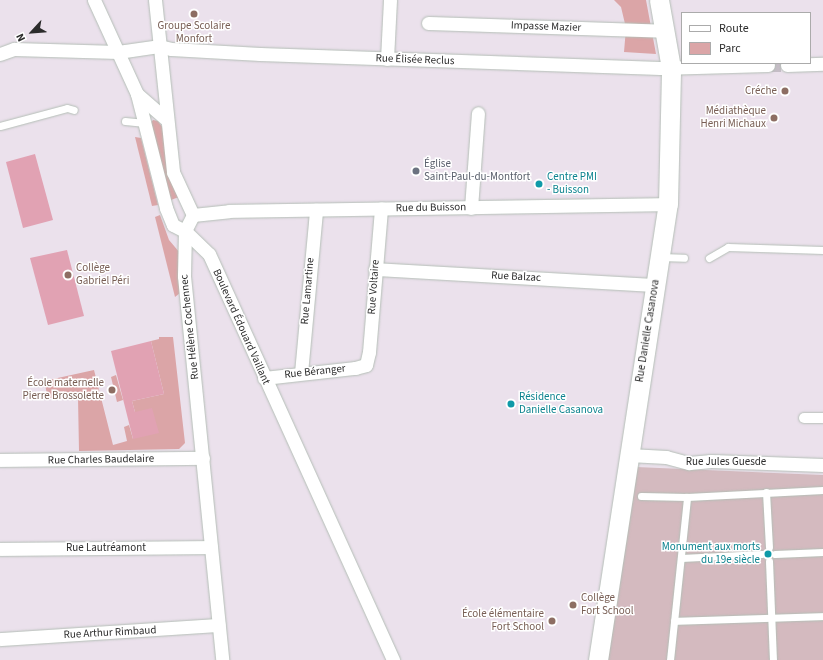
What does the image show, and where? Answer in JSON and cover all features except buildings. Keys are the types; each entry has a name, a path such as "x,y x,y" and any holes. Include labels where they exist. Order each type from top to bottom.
{"main road":[{"name":"Rue Danielle Casanova","path":"598,660 668,204 671,68 659,0"}],"street":[{"name":"Boulevard Édouard Vaillant","path":"94,0 137,94 166,208 173,225 185,231 209,254 393,660"},
{"path":"155,0 166,119 174,172 193,214"},
{"path":"387,59 390,0"},
{"name":"Impasse Mazier","path":"428,23 665,31"},
{"name":"Rue Élisée Reclus","path":"0,54 14,49 118,52 159,46 171,49 387,59 671,68 768,65"},
{"path":"787,65 823,64"},
{"path":"137,94 166,119"},
{"path":"471,208 478,113"},
{"name":"Rue du Buisson","path":"193,214 229,211 668,204"},
{"name":"Rue Voltaire","path":"366,365 369,352 381,209"},
{"name":"Rue Lamartine","path":"301,373 316,210"},
{"name":"Rue Hélène Cochennec","path":"193,214 185,231 184,276 222,660"},
{"name":"Rue Balzac","path":"375,269 656,285"},
{"name":"Rue Béranger","path":"264,378 355,368 366,365"},
{"path":"804,418 823,418"},
{"name":"Rue Jules Guesde","path":"629,456 666,457 689,463 711,461 823,464"},
{"name":"Rue Charles Baudelaire","path":"0,460 203,458"},
{"name":"Rue Lautréamont","path":"0,549 211,547"},
{"name":"Rue Arthur Rimbaud","path":"0,639 219,625"}],"lane":[{"path":"0,126 67,108 74,110"},
{"path":"125,122 145,123"},
{"path":"709,258 728,247 823,250"},
{"path":"660,257 684,258"},
{"path":"641,496 687,497 823,490"},
{"path":"766,492 769,547 775,554"},
{"path":"670,660 687,497"},
{"path":"681,558 762,554 769,547"},
{"path":"772,660 769,560 775,554 823,552"},
{"path":"762,554 769,560"},
{"path":"674,621 823,616"}],"green space":[{"path":"614,0 646,0 656,54 624,52 626,28 621,7"},
{"path":"153,120 158,121 165,131 179,197 168,201 149,125"},
{"path":"135,137 141,138 158,205 152,206"},
{"path":"160,215 169,240 180,253 180,293 175,297 155,217"},
{"path":"159,337 173,337 185,443 179,449 79,451 78,398 48,398 44,381 94,370 113,445 127,441 124,427 129,425 133,439 135,412 132,401 164,394 151,341 159,339"},
{"path":"116,375 123,400 117,402 111,377"}],"shaded area":[{"path":"35,154 53,220 23,228 6,162"},
{"path":"67,250 84,316 48,325 30,258"},
{"path":"151,341 164,394 132,401 135,412 152,408 159,433 133,439 111,351"},
{"path":"636,467 823,475 823,660 607,660"}],"tunnel":[{"path":"768,65 787,65"}],"place":[{"name":"Groupe Scolaire Monfort","path":"194,14"},
{"name":"Créche","path":"785,91"},
{"name":"Médiathèque Henri Michaux","path":"774,118"},
{"name":"Église Saint-Paul-du-Montfort","path":"416,171"},
{"name":"Centre PMI - Buisson","path":"539,184"},
{"name":"Collège Gabriel Péri","path":"68,275"},
{"name":"École maternelle Pierre Brossolette","path":"112,390"},
{"name":"Résidence Danielle Casanova","path":"511,404"},
{"name":"Monument aux morts du 19e siècle","path":"768,554"},
{"name":"Collège Fort School","path":"573,605"},
{"name":"École élémentaire Fort School","path":"552,621"}]}
